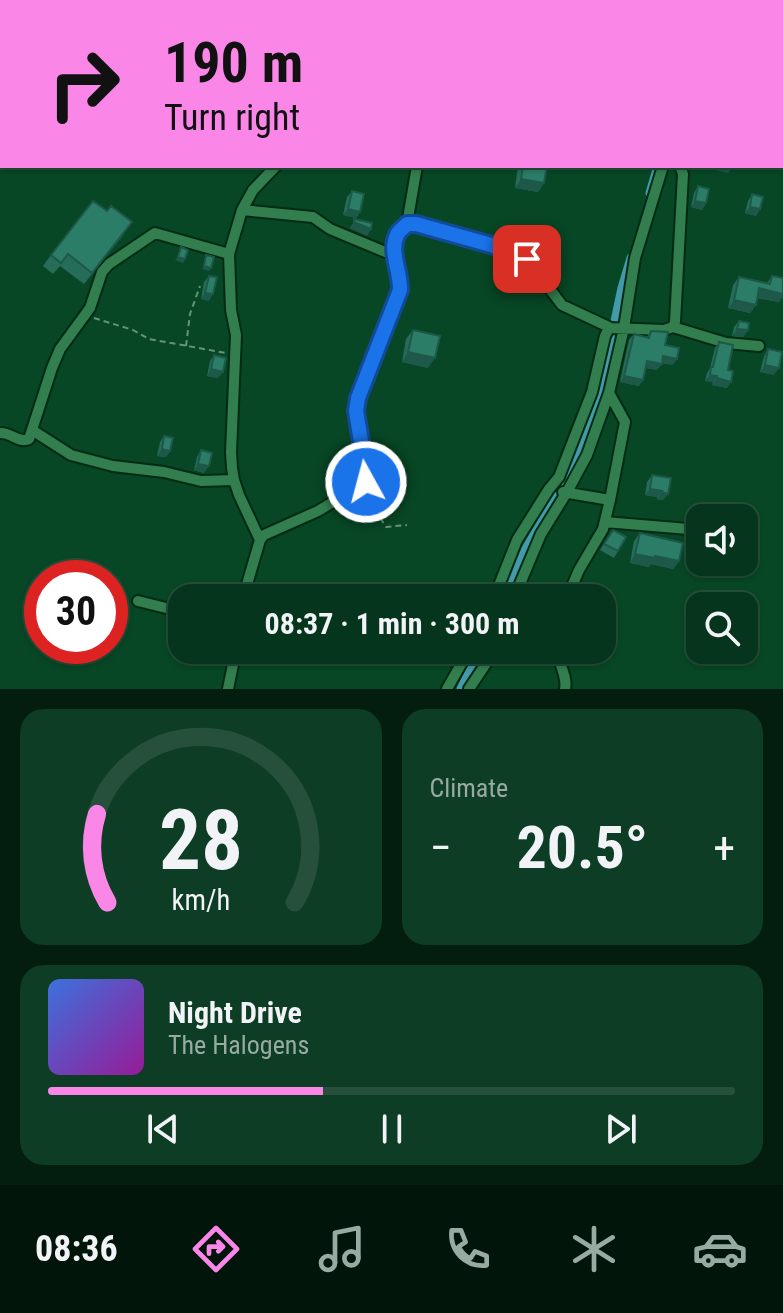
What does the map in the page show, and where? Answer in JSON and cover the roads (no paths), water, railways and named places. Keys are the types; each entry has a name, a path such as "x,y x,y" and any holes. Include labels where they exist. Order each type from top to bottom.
{"street":[{"path":"260,540 239,495 232,468 236,335 231,310 229,254 242,210 253,190 274,168"},
{"path":"247,584 260,540 269,532 318,511 363,486 367,478 356,411 358,398 400,290 401,278 395,265 397,235 407,224 417,168"},
{"path":"520,584 541,534 587,455 609,393 624,328 635,258 662,168"},
{"path":"673,327 683,174 681,168"},
{"path":"242,210 313,217 330,229 395,256"},
{"path":"407,224 491,245 527,259 562,305 611,328 664,330 673,327 726,343 759,346"},
{"path":"0,433 26,441 29,439 60,349 95,298 102,272 109,264 155,233 229,254"},
{"path":"500,584 517,540 559,477 592,392 605,336 611,328"},
{"path":"573,584 603,529 625,422 609,393"},
{"path":"32,430 71,455 113,466 164,472 201,481 234,480"},
{"path":"549,489 610,500"},
{"path":"605,522 686,529"},
{"path":"138,601 168,608"},
{"path":"228,689 233,664"},
{"path":"447,689 461,664"},
{"path":"469,689 484,664"},
{"path":"561,664 565,689"}],"waterway":[{"path":"650,193 657,168"},
{"path":"510,584 524,552 566,480 597,406 631,258"},
{"path":"461,689 473,664"}]}
